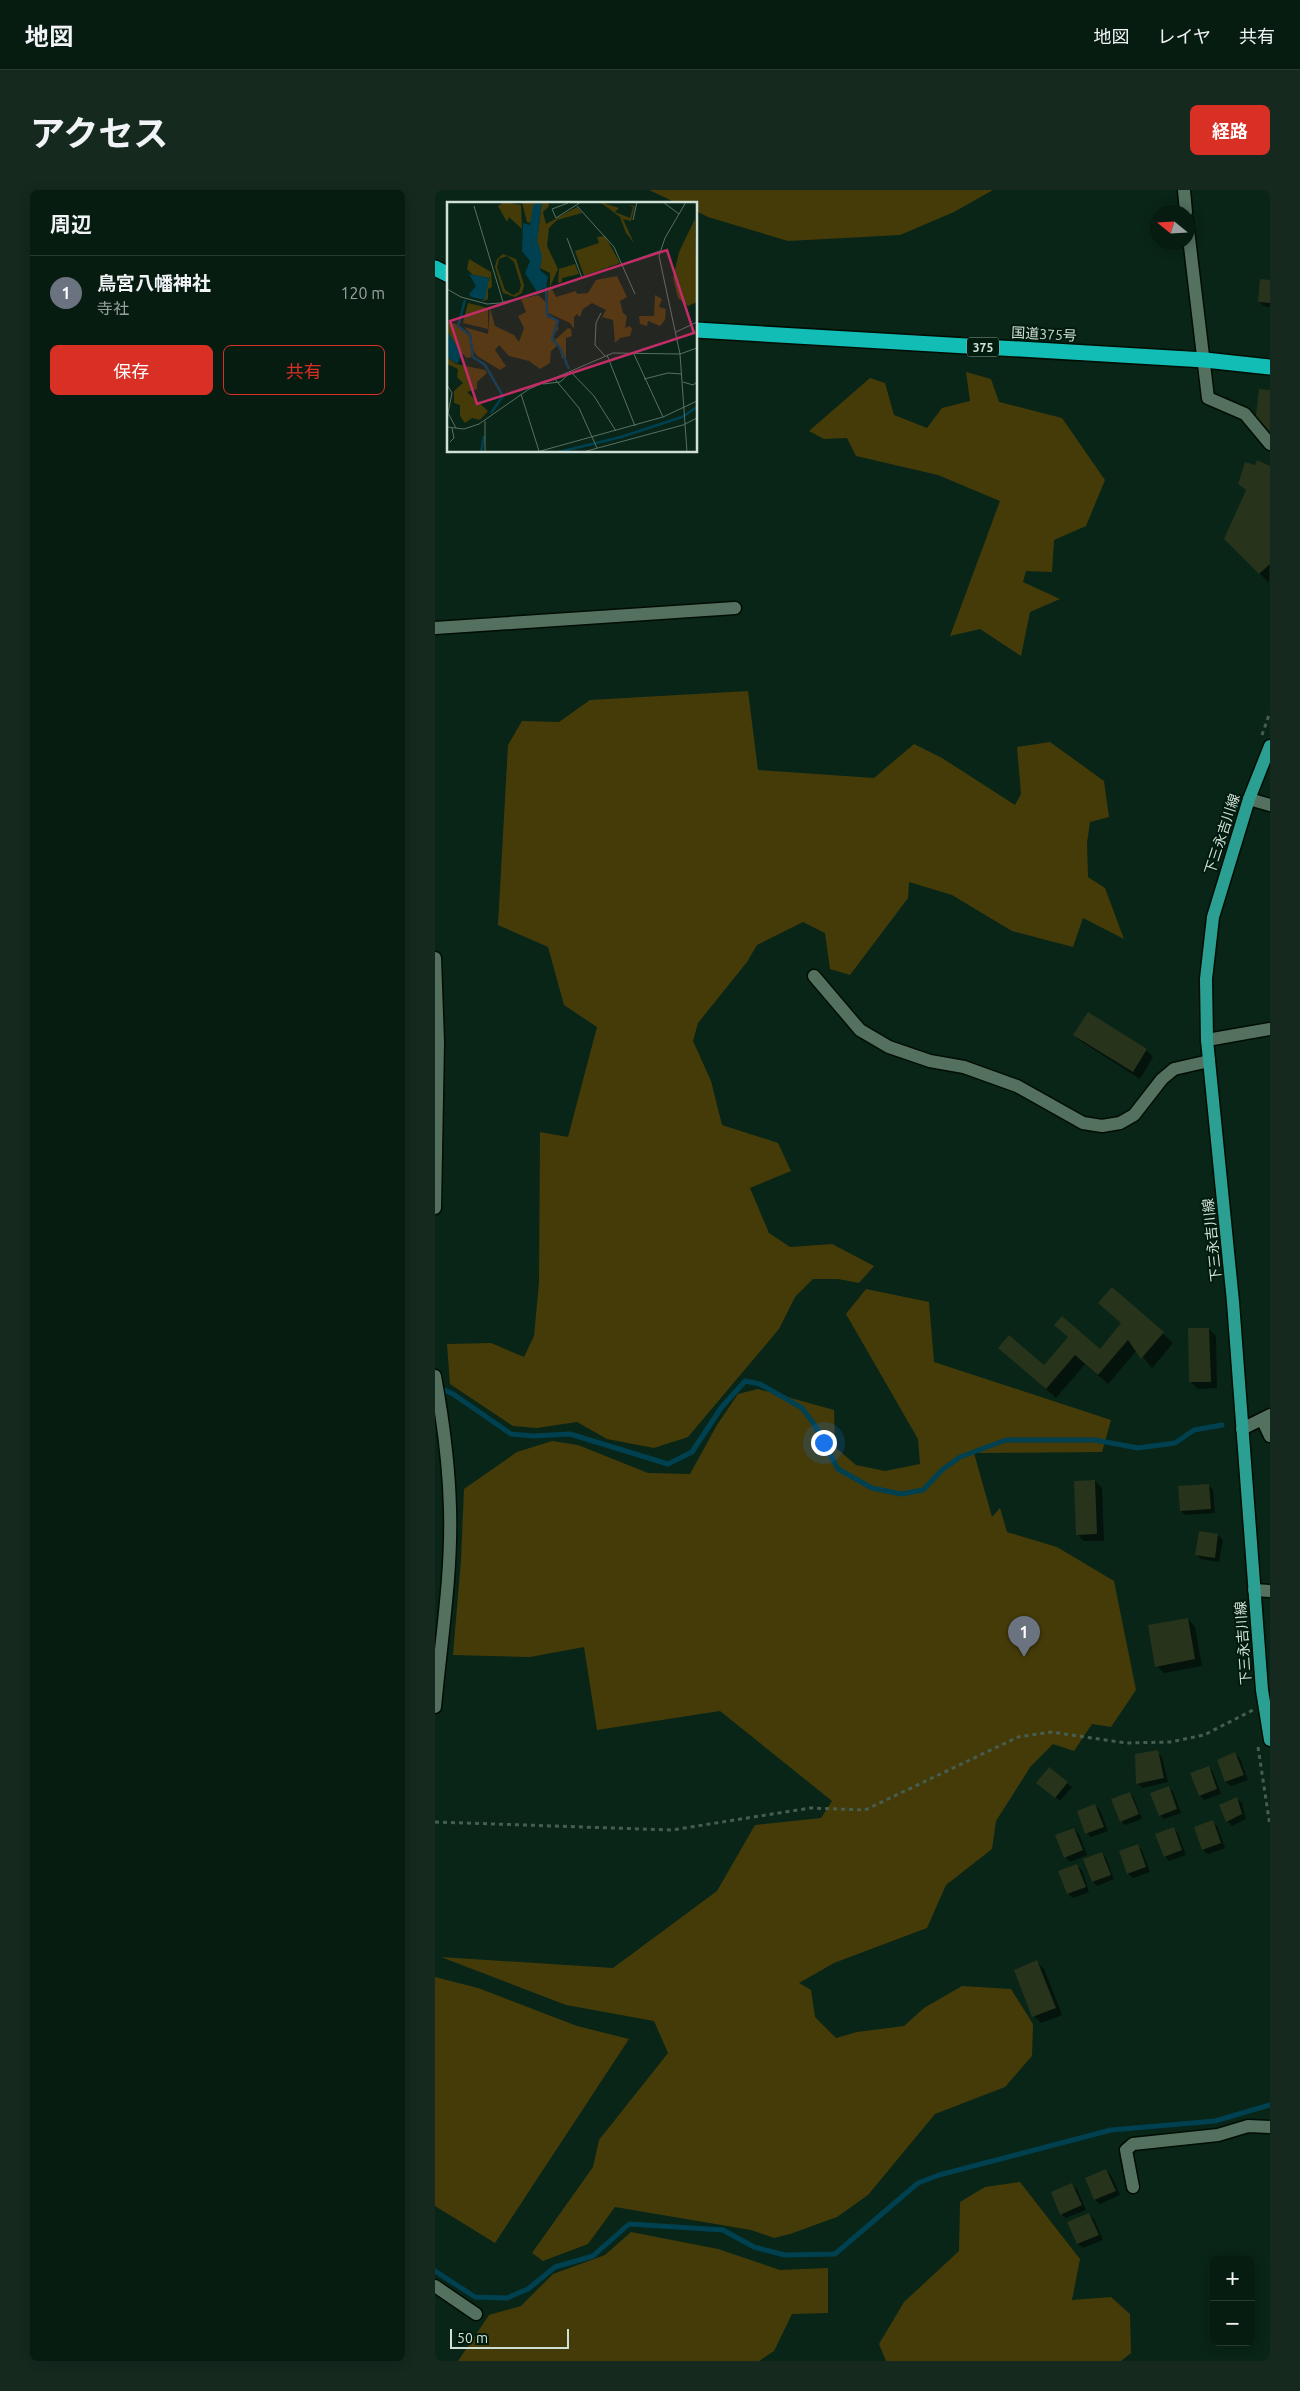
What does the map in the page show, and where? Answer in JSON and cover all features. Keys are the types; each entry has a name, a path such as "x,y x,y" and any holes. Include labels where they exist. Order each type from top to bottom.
{"highway":[{"path":"435,268 447,274"},
{"name":"国道375号","path":"697,330 1205,360 1270,367"}],"main road":[{"name":"下三永吉川線","path":"1270,746 1249,799 1213,917 1206,979 1207,1040 1233,1302 1264,1705 1269,1721 1270,1740"}],"street":[{"path":"1183,190 1185,205"},
{"path":"1191,250 1208,398 1245,414 1270,444"},
{"path":"435,628 735,608"},
{"path":"1249,799 1270,805"},
{"path":"435,958 437,1042 435,1208"},
{"path":"814,976 860,1030 889,1047 930,1061 964,1067 1017,1086 1083,1123 1102,1126 1120,1123 1134,1115 1162,1078 1174,1068 1209,1062"},
{"path":"1207,1040 1270,1029"},
{"path":"435,1376 445,1446 450,1509 450,1543 435,1707"},
{"path":"1242,1429 1266,1417 1270,1436"},
{"path":"1254,1590 1270,1591"},
{"path":"1133,2187 1127,2150 1133,2144 1218,2135 1248,2126 1270,2127"},
{"path":"435,2286 476,2314"}],"path":[{"path":"435,1822 672,1830 810,1808 865,1810 1018,1736 1051,1732 1126,1743 1170,1742 1204,1735 1264,1705"}],"shaded area":[{"path":"649,190 993,190 954,212 900,235 788,241 708,217 697,212 697,202 675,202"},
{"path":"966,372 991,379 999,402 1062,418 1105,480 1086,526 1054,540 1052,572 1026,571 1023,582 1060,599 1030,612 1021,656 980,629 950,636 1000,501 938,475 856,456 847,438 824,439 809,431 870,378 885,383 894,415 927,428 942,408 970,401"},
{"path":"748,691 758,770 874,778 914,744 942,758 1015,805 1021,794 1017,747 1050,742 1104,781 1109,817 1090,822 1087,843 1088,877 1105,888 1124,939 1083,918 1073,947 1012,931 952,895 909,882 908,898 850,975 830,969 825,933 803,922 757,945 747,962 698,1023 693,1041 711,1081 722,1125 778,1143 791,1171 750,1188 769,1233 790,1247 832,1244 874,1266 859,1283 838,1279 813,1279 795,1297 779,1329 688,1437 654,1448 607,1439 577,1422 537,1428 513,1426 450,1384 447,1344 491,1343 524,1357 534,1336 539,1283 540,1132 568,1137 597,1027 564,1005 548,947 498,925 508,745 522,721 559,722 590,700"},
{"path":"866,1289 929,1302 934,1362 1111,1420 1102,1452 974,1453 992,1517 1000,1508 1007,1532 1057,1547 1114,1581 1136,1690 1111,1727 1092,1724 1074,1751 1053,1744 1031,1766 996,1821 992,1849 946,1885 927,1928 834,1963 799,1983 811,1990 815,2017 836,2038 857,2032 904,2026 924,2008 962,1986 1011,1989 1033,2024 1032,2056 1005,2087 935,2114 868,2195 837,2217 774,2238 751,2230 615,2207 588,2244 543,2261 532,2253 593,2167 599,2140 668,2053 654,2021 566,2005 441,1957 613,1968 717,1891 755,1825 821,1818 832,1801 720,1711 597,1730 584,1647 530,1657 453,1655 461,1560 464,1489 517,1452 552,1441 578,1445 648,1473 690,1474 717,1425 738,1394 758,1389 834,1410 835,1447 856,1465 885,1471 920,1464 918,1439 846,1314"},
{"path":"435,1977 478,1988 577,2026 629,2039 495,2243 435,2206"},
{"path":"1020,2182 1080,2259 1072,2300 1111,2297 1130,2314 1131,2353 1121,2361 886,2361 879,2344 904,2302 959,2251 960,2202 985,2187"},
{"path":"631,2232 718,2249 780,2270 828,2268 828,2313 792,2314 774,2351 759,2361 458,2361 489,2315 521,2306 553,2274 605,2255"}],"building":[{"path":"1260,279 1270,280 1270,303 1258,302"},
{"path":"1259,389 1270,390 1270,432 1256,416"},
{"path":"1257,460 1270,466 1270,564 1259,574 1224,539 1246,490 1238,484 1245,462 1255,465"},
{"path":"1088,1012 1147,1049 1133,1072 1073,1035"},
{"path":"1112,1287 1164,1332 1141,1359 1128,1340 1098,1375 1075,1355 1046,1389 998,1348 1009,1335 1044,1365 1068,1337 1054,1325 1062,1316 1100,1349 1121,1323 1098,1303"},
{"path":"1188,1328 1209,1328 1211,1382 1189,1382"},
{"path":"1095,1480 1097,1534 1076,1535 1074,1481"},
{"path":"1209,1484 1211,1509 1180,1511 1178,1486"},
{"path":"1199,1531 1218,1534 1215,1558 1195,1555"},
{"path":"1188,1618 1195,1659 1155,1667 1148,1625"},
{"path":"1158,1750 1164,1778 1136,1784 1135,1754"},
{"path":"1235,1752 1244,1775 1225,1782 1217,1760"},
{"path":"1209,1766 1217,1789 1199,1796 1190,1773"},
{"path":"1049,1767 1068,1782 1055,1798 1036,1783"},
{"path":"1169,1786 1177,1809 1159,1816 1150,1793"},
{"path":"1130,1792 1139,1814 1120,1822 1111,1799"},
{"path":"1237,1797 1242,1814 1226,1822 1219,1805"},
{"path":"1095,1804 1104,1827 1085,1834 1077,1811"},
{"path":"1213,1820 1221,1843 1202,1850 1194,1827"},
{"path":"1174,1827 1182,1850 1164,1857 1155,1834"},
{"path":"1074,1828 1083,1850 1064,1858 1055,1835"},
{"path":"1138,1844 1146,1867 1127,1874 1119,1851"},
{"path":"1102,1852 1111,1875 1092,1882 1083,1859"},
{"path":"1077,1864 1086,1887 1067,1894 1058,1871"},
{"path":"1037,1960 1056,2008 1032,2017 1014,1970"},
{"path":"1106,2169 1116,2191 1094,2200 1085,2178"},
{"path":"1072,2183 1082,2205 1060,2215 1051,2192"},
{"path":"1089,2213 1099,2235 1077,2244 1067,2222"}],"waterway":[{"path":"438,1387 453,1394 511,1434 533,1436 570,1434 668,1464 692,1452 721,1408 745,1381 760,1384 802,1408 814,1424 838,1469 872,1488 901,1494 923,1490 942,1470 960,1457 1006,1440 1095,1440 1138,1448 1175,1443 1194,1430 1222,1425"},
{"path":"435,2271 475,2297 507,2298 528,2289 555,2267 593,2256 629,2224 723,2230 754,2247 785,2255 835,2254 918,2183 939,2175 1111,2130 1215,2121 1270,2105"}],"place":[{"name":"鳥宮八幡神社","path":"1024,1657"}]}
